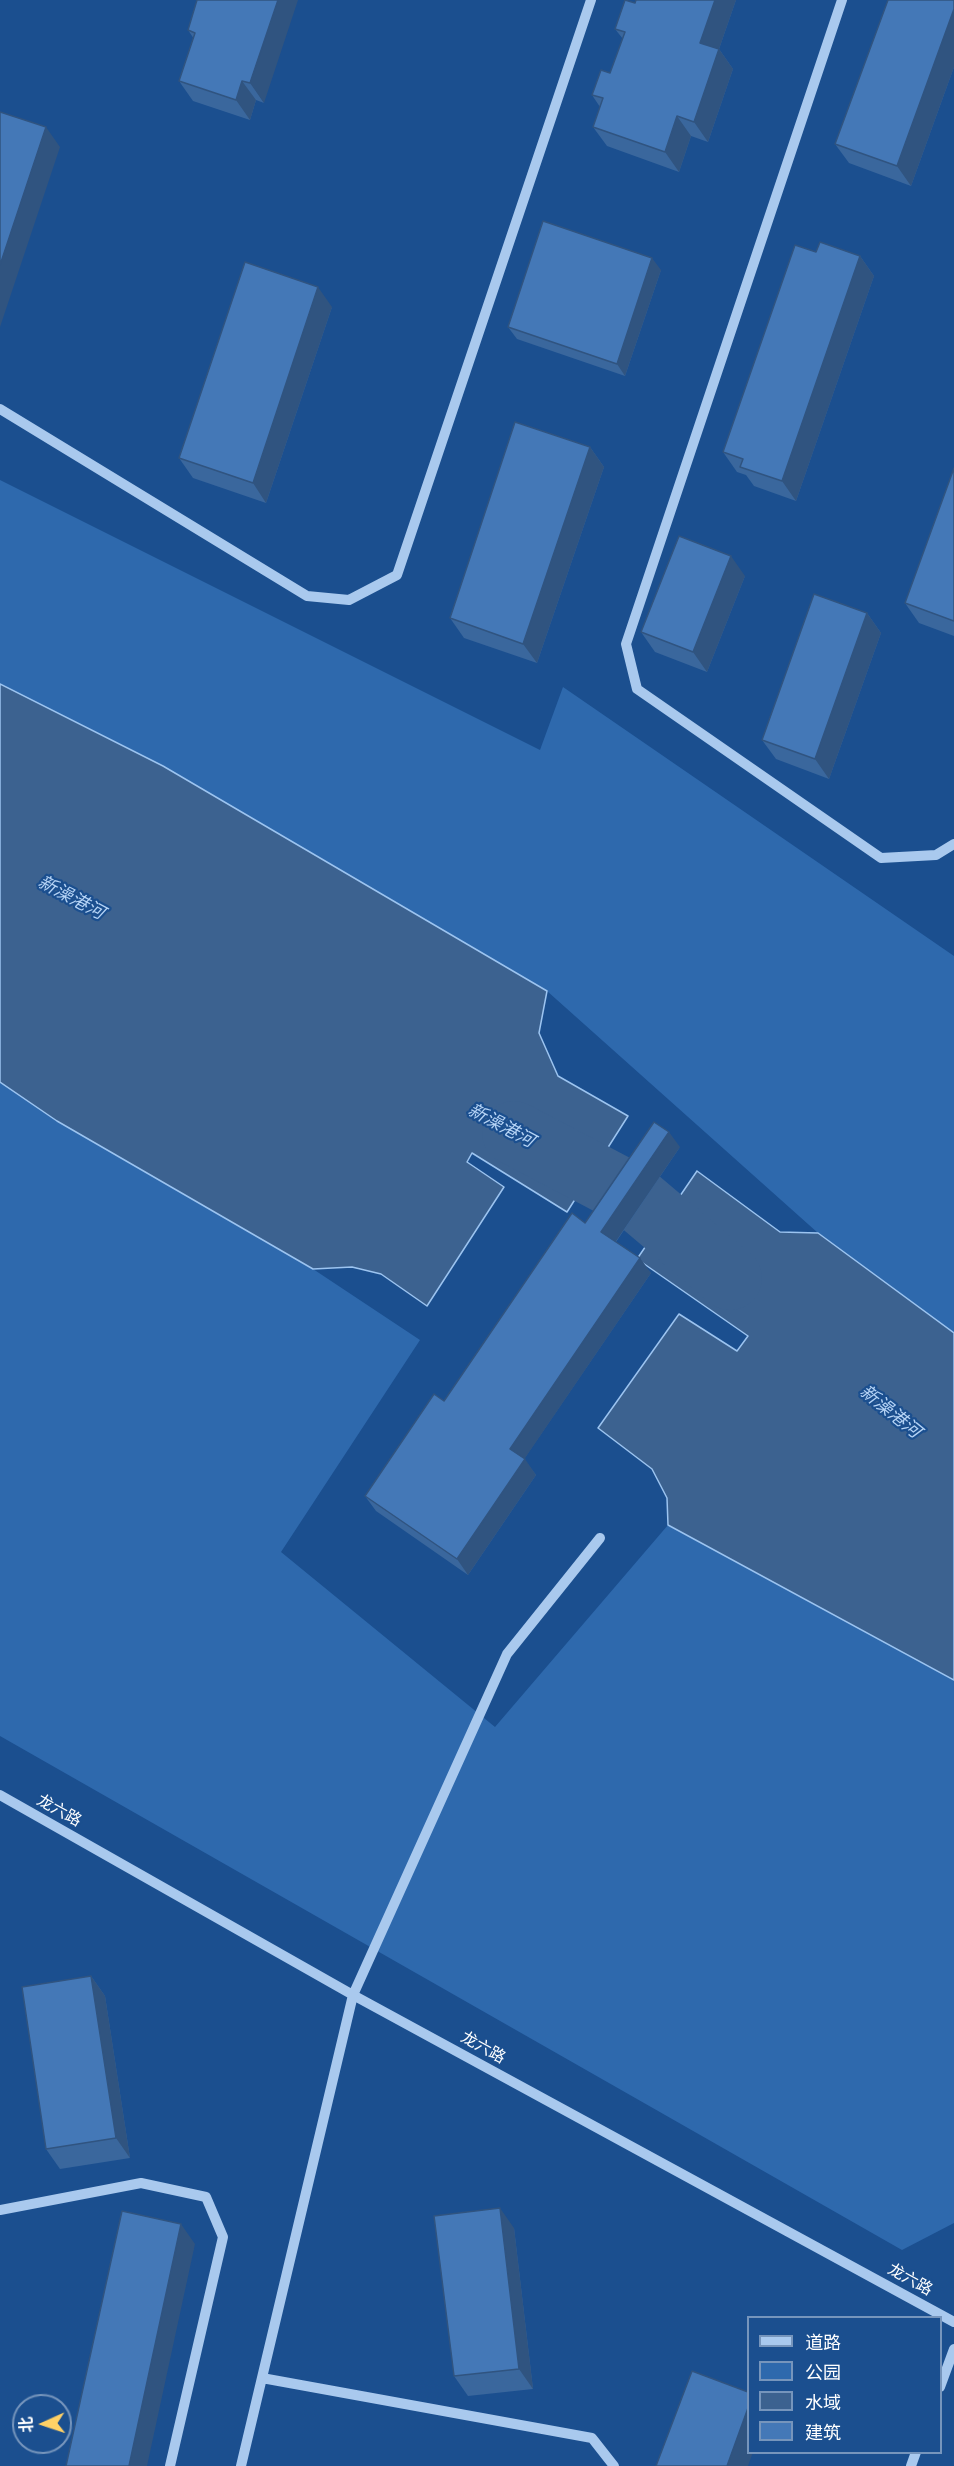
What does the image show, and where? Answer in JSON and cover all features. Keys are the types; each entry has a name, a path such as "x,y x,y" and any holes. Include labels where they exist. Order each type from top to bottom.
{"street":[{"path":"0,409 307,596 349,600 397,575 591,0"},
{"path":"842,0 626,644 637,689 881,858 936,855 954,843"},
{"path":"241,2466 353,1995 507,1654 600,1538"},
{"name":"龙六路","path":"0,1795 353,1995 954,2322"},
{"path":"0,2210 141,2183 206,2197 223,2237 170,2466"},
{"path":"942,2381 954,2349"},
{"path":"262,2378 592,2438 614,2466"}],"green space":[{"path":"0,480 540,750 563,687 954,956 954,1333 818,1233 547,991 163,766 0,684"},
{"path":"0,1082 57,1121 313,1269 420,1340 281,1552 495,1727 668,1525 954,1680 954,2223 902,2250 0,1736"}],"water":[{"path":"0,684 163,766 547,991 539,1033 558,1076 628,1116 567,1212 472,1153 467,1162 504,1187 427,1306 381,1274 352,1267 313,1269 57,1121 0,1082"},
{"path":"697,1171 780,1232 818,1233 954,1333 954,1680 668,1525 667,1498 652,1469 598,1428 679,1314 737,1351 748,1336 637,1259"}],"building":[{"path":"197,0 278,0 250,83 242,81 236,100 179,81 195,33 188,30"},
{"path":"625,0 635,3 636,0 715,0 700,43 719,49 694,122 677,116 665,152 593,127 603,98 592,95 601,70 610,73 625,32 615,29"},
{"path":"888,0 954,0 954,9 897,166 835,144"},
{"path":"0,112 46,127 0,265"},
{"path":"543,221 652,258 617,364 508,327"},
{"path":"820,242 860,256 782,481 740,467 743,459 723,452 795,245 816,252"},
{"path":"245,262 318,287 253,483 179,458"},
{"path":"515,422 590,447 523,644 450,618"},
{"path":"954,468 954,621 905,603"},
{"path":"679,536 731,556 693,652 641,632"},
{"path":"814,594 867,613 815,759 762,740"},
{"path":"654,1122 669,1132 601,1232 640,1258 510,1449 525,1459 457,1559 365,1496 434,1394 444,1401 572,1213 585,1223"},
{"path":"91,1976 116,2138 46,2149 22,1987"},
{"path":"500,2208 519,2369 454,2376 434,2216"},
{"path":"122,2211 181,2224 129,2466 66,2466 69,2454 72,2454 72,2439"},
{"path":"692,2371 747,2392 747,2411 727,2466 656,2466"}],"waterway":[{"name":"新澡港河","path":"514,1133 632,1195 730,1278"}]}
